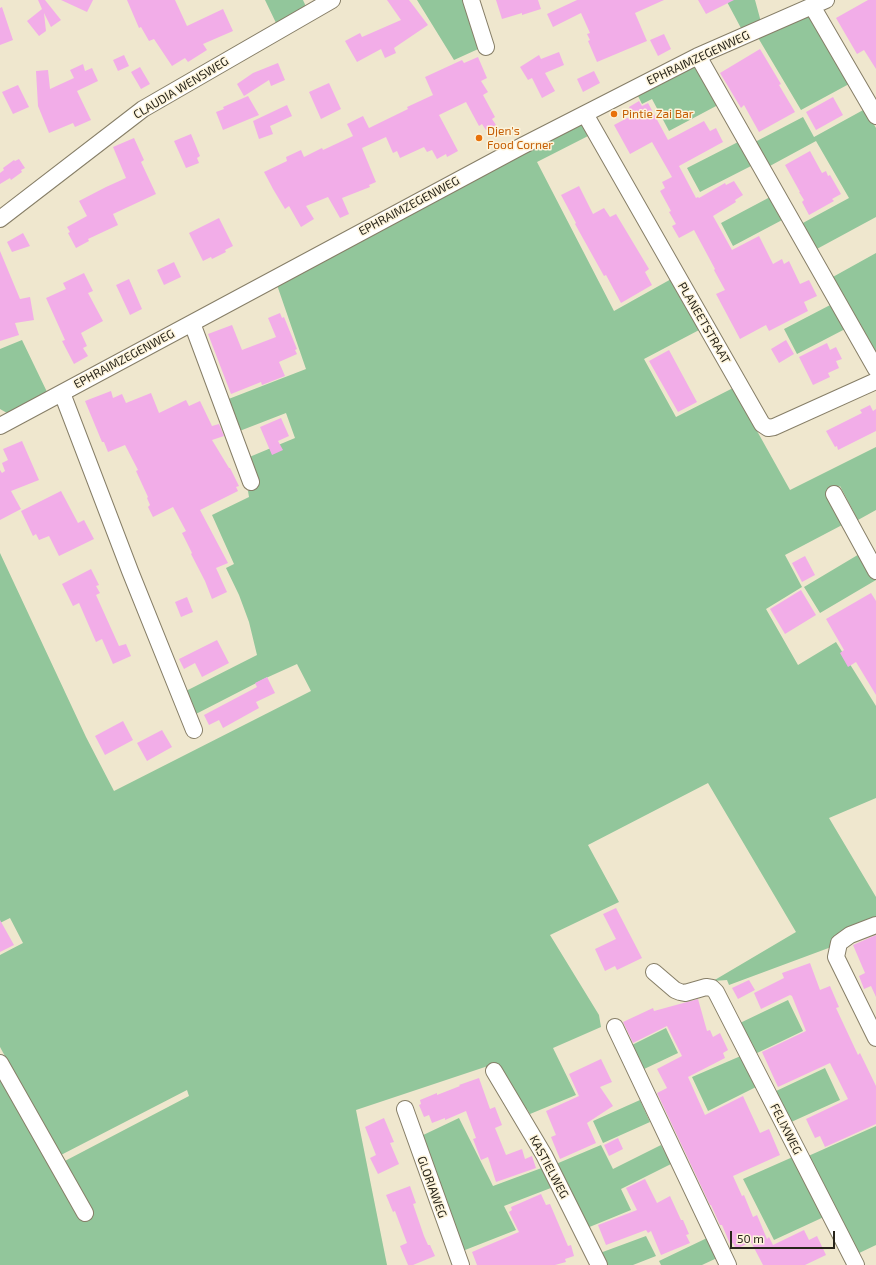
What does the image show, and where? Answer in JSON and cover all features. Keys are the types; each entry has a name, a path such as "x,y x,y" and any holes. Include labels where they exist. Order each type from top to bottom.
{"street":[{"name":"CLAUDIA WENSWEG","path":"0,219 142,109 332,0"},
{"path":"471,0 486,47"},
{"path":"819,3 876,116"},
{"name":"EPHRAIMZEGENWEG","path":"0,425 584,114 698,56 819,3"},
{"path":"698,56 876,369"},
{"name":"PLANEETSTRAAT","path":"584,114 762,424 768,428 774,427 876,382"},
{"path":"192,323 251,482"},
{"path":"62,393 130,571 194,730"},
{"path":"834,494 875,567"},
{"path":"876,925 850,935 838,943 836,957 876,1038"},
{"name":"FELIXWEG","path":"654,972 675,990 680,992 685,993 706,987 712,988 716,992 856,1265"},
{"path":"615,1027 728,1265"},
{"path":"0,1063 85,1213"},
{"name":"KASTIELWEG","path":"494,1071 544,1155 599,1265"},
{"name":"GLORIAWEG","path":"405,1109 461,1265"}],"green space":[{"path":"265,0 303,0 307,9 277,25"},
{"path":"417,0 473,0 487,45 454,60"},
{"path":"726,0 755,0 761,22 742,30"},
{"path":"808,14 811,16 849,84 801,110 757,36"},
{"path":"695,66 718,105 669,131 652,99 642,104 637,94"},
{"path":"865,109 876,128 876,217 815,250 801,224 849,198 816,141 768,167 755,142 803,117 814,137"},
{"path":"582,125 592,134 537,162 614,311 673,278 701,329 644,359 676,417 733,388 790,490 876,447 876,510 858,520 840,486 827,493 844,524 785,555 802,587 766,609 798,665 836,642 876,706 876,798 829,818 876,897 876,920 834,946 729,985 727,980 713,981 796,932 708,783 588,845 619,902 550,935 599,1015 601,1027 553,1048 576,1095 530,1114 527,1109 520,1112 508,1101 488,1066 356,1110 387,1265 0,1265 0,1072 63,1162 189,1096 187,1090 59,1156 0,1047 0,955 23,943 10,918 0,923 0,553 86,737 114,791 311,691 297,664 266,678 192,716 184,692 257,655 249,622 239,595 226,568 234,564 212,515 249,497 248,491 257,487 247,458 295,438 286,413 237,432 226,400 306,369 277,285 576,126"},
{"path":"740,141 753,165 700,192 687,168"},
{"path":"772,196 784,219 733,246 721,223"},
{"path":"876,253 876,357 831,278"},
{"path":"834,303 847,328 797,354 784,329"},
{"path":"22,340 48,394 7,413 0,409 0,349"},
{"path":"861,553 876,580 820,613 804,587"},
{"path":"788,1000 803,1031 755,1054 740,1023"},
{"path":"666,1028 678,1053 642,1070 630,1046"},
{"path":"743,1055 758,1086 708,1111 692,1077"},
{"path":"825,1068 840,1100 789,1123 774,1092"},
{"path":"640,1100 650,1122 603,1143 593,1121"},
{"path":"459,1118 493,1186 547,1166 556,1186 504,1206 516,1230 460,1252 419,1137"},
{"path":"876,1126 876,1245 855,1255 806,1157"},
{"path":"601,1145 613,1169 661,1145 671,1164 621,1189 631,1210 587,1228 556,1164"},
{"path":"795,1156 826,1216 774,1240 743,1179"},
{"path":"646,1236 656,1256 633,1265 606,1265 600,1253"},
{"path":"707,1238 717,1258 702,1265 661,1265 659,1261"}],"building":[{"path":"38,0 45,0 61,20 51,27 44,13 46,31 39,36 27,21 42,9"},
{"path":"61,0 93,0 87,12"},
{"path":"127,0 175,0 187,26 223,9 233,31 203,44 207,50 188,62 185,58 172,66 154,39 149,41 141,27 139,28"},
{"path":"387,0 409,0 428,25 394,48 396,53 385,58 381,49 357,62 345,41 360,33 362,37 401,20"},
{"path":"496,0 538,0 541,9 502,19"},
{"path":"577,0 664,0 635,13 647,41 597,62 588,41 590,40 587,34 590,33 581,13 553,27 547,14"},
{"path":"698,0 734,0 706,14"},
{"path":"868,0 876,0 876,69 864,50 857,54 836,18"},
{"path":"2,7 13,40 0,45 0,8"},
{"path":"664,34 671,49 658,56 650,40"},
{"path":"760,49 781,84 779,85 795,112 759,132 744,105 741,108 720,73"},
{"path":"559,52 564,65 545,73 555,91 542,98 532,78 528,80 520,67 539,55 541,59"},
{"path":"124,55 129,66 118,71 113,60"},
{"path":"478,57 487,78 481,81 488,92 483,95 495,117 492,119 496,125 486,130 482,124 479,126 466,102 439,115 458,151 447,157 446,154 437,159 432,150 427,152 424,147 400,158 397,151 393,153 386,137 362,148 376,182 369,185 370,187 342,198 349,214 340,218 328,197 306,206 314,219 301,227 289,206 285,209 264,172 287,161 286,157 301,150 304,157 353,136 347,124 363,116 369,128 408,109 407,107 433,95 425,77 462,60 464,63"},
{"path":"278,63 285,80 271,86 269,80 244,96 237,84 253,73"},
{"path":"83,64 85,71 92,68 98,81 77,91 91,120 75,127 73,123 49,133 38,106 36,71 48,70 50,89 74,78 70,70"},
{"path":"140,67 150,84 141,89 131,72"},
{"path":"594,71 600,83 583,92 577,79"},
{"path":"329,83 341,109 321,119 309,92"},
{"path":"18,85 29,107 13,114 2,92"},
{"path":"248,96 259,115 223,130 216,112 224,109 223,107"},
{"path":"833,97 843,115 816,130 806,112"},
{"path":"639,101 642,106 648,103 668,140 704,121 710,131 716,128 723,142 679,166 696,198 699,198 725,183 726,185 734,181 743,195 735,200 736,202 713,216 732,250 759,236 773,264 782,259 784,264 789,261 800,284 809,280 817,296 804,302 808,311 769,331 766,325 740,339 716,294 725,290 694,230 679,238 672,226 676,224 660,191 665,188 662,182 672,177 652,142 630,154 614,125 633,115 629,107"},
{"path":"287,105 292,116 270,126 273,134 259,139 253,121"},
{"path":"191,134 200,156 197,158 199,163 186,168 174,141"},
{"path":"134,138 144,160 141,162 156,194 113,214 118,225 88,239 89,241 76,248 68,233 70,232 67,227 87,216 79,201 126,178 113,147"},
{"path":"810,151 822,173 826,171 828,176 830,175 841,194 832,199 834,201 809,215 802,202 804,200 785,165"},
{"path":"19,159 25,168 21,170 22,172 11,180 10,178 0,184 0,173 4,170 3,168 14,160"},
{"path":"579,186 593,214 604,208 610,217 616,214 649,269 645,272 652,285 621,303 575,224 576,223 561,195"},
{"path":"219,218 233,246 225,250 226,252 212,259 211,257 203,261 189,233"},
{"path":"23,233 30,246 12,252 7,242"},
{"path":"0,251 20,299 30,297 34,320 15,323 19,335 0,341"},
{"path":"174,262 181,277 164,285 157,270"},
{"path":"84,273 93,291 88,293 103,321 81,333 87,346 83,348 88,356 74,364 62,341 65,340 46,298 66,289 63,283"},
{"path":"129,279 142,309 130,315 116,285"},
{"path":"280,313 282,318 284,317 297,349 295,350 297,354 279,362 285,376 262,385 261,382 231,394 208,334 232,325 242,350 276,337 268,318"},
{"path":"786,340 794,354 779,363 771,349"},
{"path":"827,343 830,350 836,347 842,359 836,361 839,368 828,373 830,377 813,385 799,357"},
{"path":"669,350 697,402 678,412 649,361"},
{"path":"111,391 113,398 122,394 126,403 151,393 159,413 186,400 189,406 200,401 212,426 219,424 224,436 212,440 230,468 239,486 236,487 238,491 200,510 228,563 216,568 227,592 212,599 182,533 186,531 173,507 153,517 148,507 150,505 147,498 148,497 136,471 138,470 125,445 108,452 104,442 102,442 85,401"},
{"path":"870,405 873,411 876,409 876,431 838,450 837,446 835,447 826,431 862,413 860,410"},
{"path":"281,418 289,436 278,441 283,450 272,455 260,427"},
{"path":"22,441 39,480 11,491 21,509 0,520 0,470 2,473 5,471 2,463 8,460 3,449"},
{"path":"61,491 78,523 84,520 94,539 59,556 49,536 39,540 36,534 33,536 21,511"},
{"path":"805,556 815,575 802,582 792,563"},
{"path":"91,569 99,585 96,586 100,593 96,595 119,646 126,644 131,656 113,664 102,639 96,642 79,603 73,606 62,584"},
{"path":"801,590 816,615 785,634 770,609"},
{"path":"871,593 876,601 876,695 856,662 848,667 840,653 844,650 826,619"},
{"path":"187,597 193,612 181,617 175,602"},
{"path":"217,640 229,663 202,677 195,663 184,669 179,659"},
{"path":"267,677 275,693 256,702 259,708 223,728 219,720 209,725 204,715 257,687 255,683"},
{"path":"123,721 133,740 105,755 95,736"},
{"path":"162,730 172,747 147,761 137,743"},
{"path":"616,908 642,958 617,970 615,966 605,971 595,949 616,939 603,914"},
{"path":"0,920 14,945 0,952"},
{"path":"876,935 876,997 871,986 864,989 859,976 865,973 853,945"},
{"path":"810,963 820,990 830,986 839,1007 836,1008 858,1055 860,1053 876,1086 876,1124 825,1147 820,1136 815,1138 806,1119 848,1099 830,1063 778,1087 762,1052 806,1031 792,996 790,995 761,1009 754,993 784,978 782,973"},
{"path":"749,980 755,990 738,999 732,988"},
{"path":"698,999 707,1031 710,1030 713,1037 720,1033 728,1050 723,1053 725,1058 688,1077 705,1115 743,1096 760,1133 769,1129 780,1155 733,1176 742,1196 744,1195 753,1217 757,1215 767,1239 769,1237 773,1245 804,1230 809,1240 817,1236 826,1255 805,1265 763,1265 751,1242 736,1249 733,1243 730,1244 657,1093 667,1088 657,1069 682,1056 667,1026 633,1043 623,1022 653,1008 654,1011"},
{"path":"601,1059 612,1082 600,1087 613,1106 587,1123 596,1143 560,1159 551,1137 556,1135 546,1111 579,1096 569,1074"},
{"path":"479,1078 490,1109 495,1107 502,1125 495,1128 506,1155 522,1149 525,1159 532,1156 536,1168 496,1182 488,1157 481,1160 473,1139 476,1138 466,1111 445,1120 445,1118 432,1123 429,1115 424,1117 419,1105 421,1104 420,1100 437,1093 437,1095"},
{"path":"384,1118 394,1142 390,1143 399,1164 378,1174 370,1158 376,1155 365,1127"},
{"path":"618,1138 623,1149 609,1156 604,1145"},
{"path":"645,1179 657,1203 670,1196 689,1234 686,1235 690,1243 661,1255 651,1231 648,1233 646,1230 606,1245 598,1225 637,1210 626,1188"},
{"path":"410,1186 416,1203 413,1204 424,1236 435,1256 413,1265 408,1265 400,1246 407,1243 395,1211 393,1212 386,1195"},
{"path":"541,1194 546,1205 550,1204 568,1246 571,1245 574,1256 565,1259 566,1262 555,1265 477,1265 472,1252 519,1232 509,1212 512,1210 511,1207"}],"place":[{"name":"Pintie Zai Bar","path":"614,114"},
{"name":"Djen's Food Corner","path":"479,138"}]}
